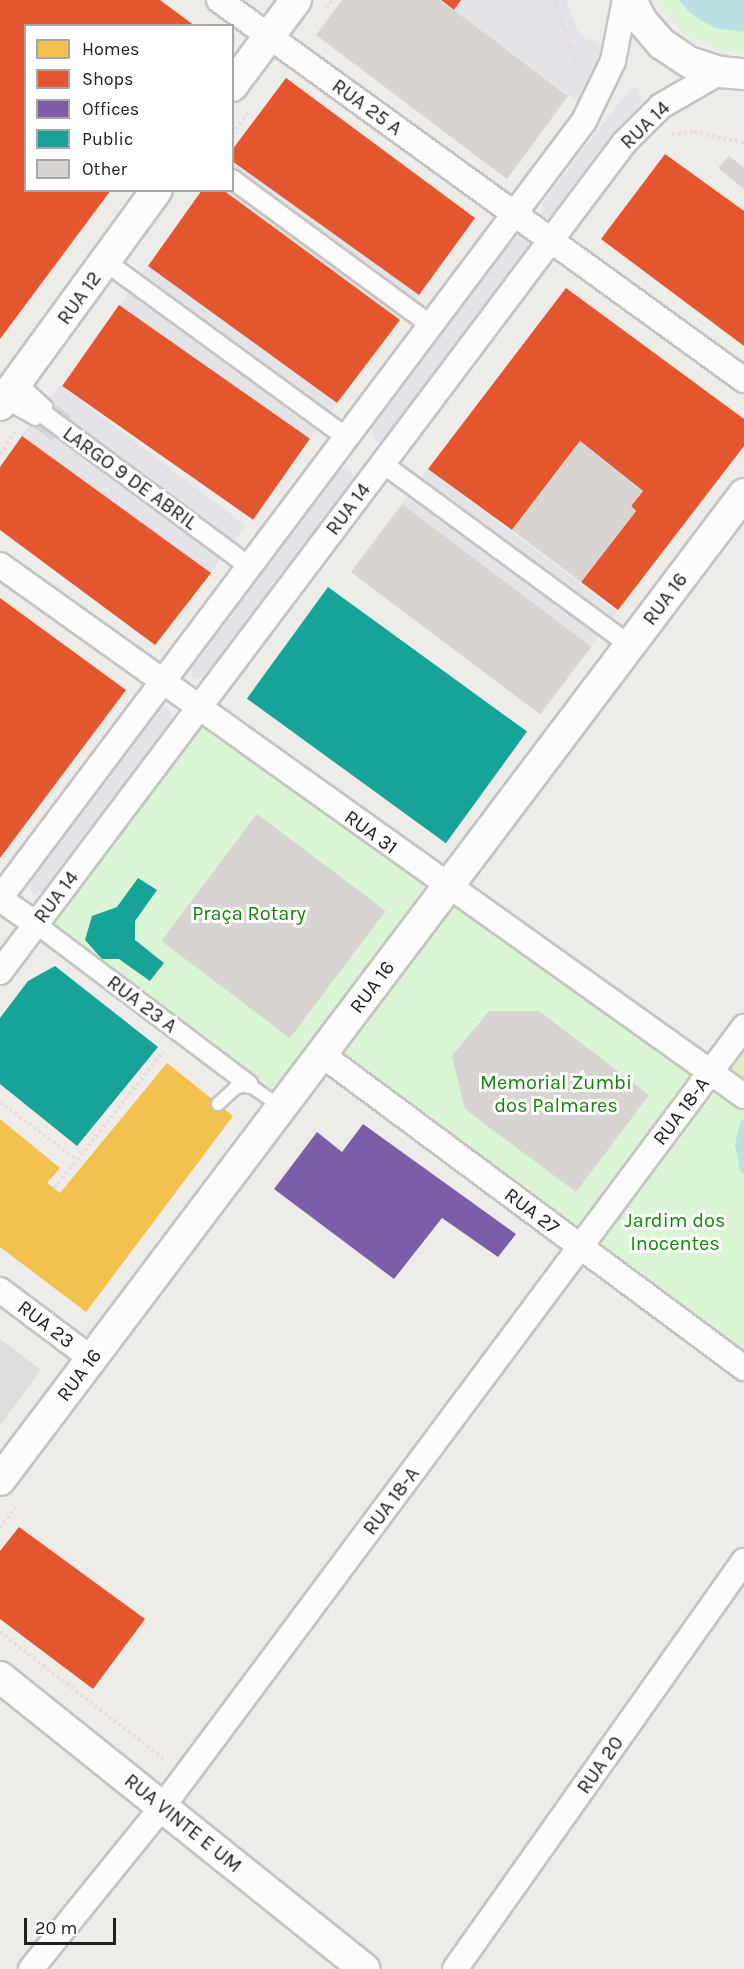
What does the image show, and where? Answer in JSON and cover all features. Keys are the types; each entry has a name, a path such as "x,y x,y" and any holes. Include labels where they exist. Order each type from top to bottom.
{"street":[{"name":"RUA 25 A","path":"219,0 549,242"},
{"path":"234,83 296,0"},
{"path":"36,924 0,898 513,216 596,102 619,40 625,0"},
{"path":"631,0 641,20 662,44 689,62 732,73"},
{"name":"RUA 14","path":"0,972 549,242 642,123 675,97 732,73"},
{"path":"234,180 431,325"},
{"name":"RUA 12","path":"8,394 156,192"},
{"path":"549,242 744,380"},
{"path":"105,262 346,437"},
{"name":"LARGO 9 DE ABRIL","path":"8,394 249,566"},
{"path":"382,463 630,645"},
{"name":"RUA 16","path":"0,1480 744,494"},
{"name":"RUA 31","path":"0,565 726,1084"},
{"name":"RUA 23 A","path":"36,924 248,1084"},
{"name":"RUA 18-A","path":"31,1969 163,1806 580,1246 726,1084 744,1027"},
{"name":"RUA 27","path":"321,1054 744,1368"},
{"name":"RUA 23","path":"0,1290 92,1359"},
{"name":"RUA 20","path":"455,1969 744,1561"},
{"name":"RUA VINTE E UM","path":"0,1677 365,1969"}],"lane":[{"path":"8,394 45,406"},
{"path":"8,394 35,419"},
{"path":"219,1104 235,1088 248,1084 281,1107"}],"path":[{"path":"554,0 579,74"},
{"path":"663,139 694,132 744,143"},
{"path":"54,1188 180,1033"},
{"path":"0,1101 77,1160"},
{"path":"0,1632 165,1759"}],"green space":[{"path":"654,0 744,0 744,52 717,49 684,34"},
{"path":"198,708 744,1096 744,1368 321,1054 281,1107 36,924"},
{"path":"744,1027 744,1096 710,1072"}],"shaded area":[{"path":"461,0 566,0 577,29 584,38 598,42 603,51 582,105 454,10"},
{"path":"630,88 637,88 642,100 555,216 542,218 542,204"},
{"path":"234,162 419,295 400,320 224,192 234,192"},
{"path":"519,237 526,239 531,249 389,437 379,442 374,439 371,426 511,241"},
{"path":"148,266 337,403 308,443 119,306"},
{"path":"60,385 246,525 208,576 21,436"},
{"path":"346,467 355,478 352,483 208,677 193,679 190,665 336,472"},
{"path":"428,469 617,612 591,647 402,504"},
{"path":"166,707 172,714 171,723 46,890 34,895 26,883 29,877 157,709"},
{"path":"0,1339 41,1370 0,1425"}],"water":[{"path":"679,0 744,0 744,32 714,28 690,13"}],"building: Homes":[{"path":"167,1063 233,1116 86,1312 0,1247 0,1119 60,1168 47,1183 60,1193"}],"building: Shops":[{"path":"0,0 160,0 192,24 24,24 24,192 110,192 0,339"},
{"path":"441,0 461,0 454,10"},
{"path":"286,78 475,218 419,295 234,162 234,147"},
{"path":"665,154 744,211 744,346 601,239"},
{"path":"201,192 226,192 400,320 337,403 148,266"},
{"path":"566,288 744,419 744,446 618,610 581,582 636,511 631,506 643,491 580,441 512,530 428,469"},
{"path":"119,305 310,439 253,520 62,386"},
{"path":"22,436 211,573 155,645 0,530 0,467"},
{"path":"0,598 126,690 0,858"},
{"path":"19,1527 145,1619 93,1689 0,1619 0,1551"}],"building: Offices":[{"path":"363,1124 516,1234 498,1257 442,1218 394,1279 274,1189 317,1132 342,1152"}],"building: Public":[{"path":"328,587 527,732 446,843 247,699"},
{"path":"138,878 157,890 135,921 135,940 164,963 150,981 119,959 102,959 85,940 92,916 117,907"},
{"path":"55,966 158,1047 77,1146 0,1084 0,1018 28,981"}],"building: Other":[{"path":"342,0 441,0 568,96 507,179 316,35"},
{"path":"729,156 744,168 744,189 718,168"},
{"path":"49,400 71,416 53,441 31,425"},
{"path":"580,441 643,491 631,506 636,511 581,582 512,530"},
{"path":"402,504 591,647 540,715 351,572"},
{"path":"257,814 386,911 290,1038 161,941"},
{"name":"Memorial Zumbi dos Palmares","path":"489,1011 539,1011 649,1095 576,1192 465,1109 452,1056"}],"waterway":[{"path":"744,1123 739,1144 744,1169"}],"park label":[{"name":"Praça Rotary","path":"249,913"},
{"name":"Jardim dos Inocentes","path":"675,1232"}]}
